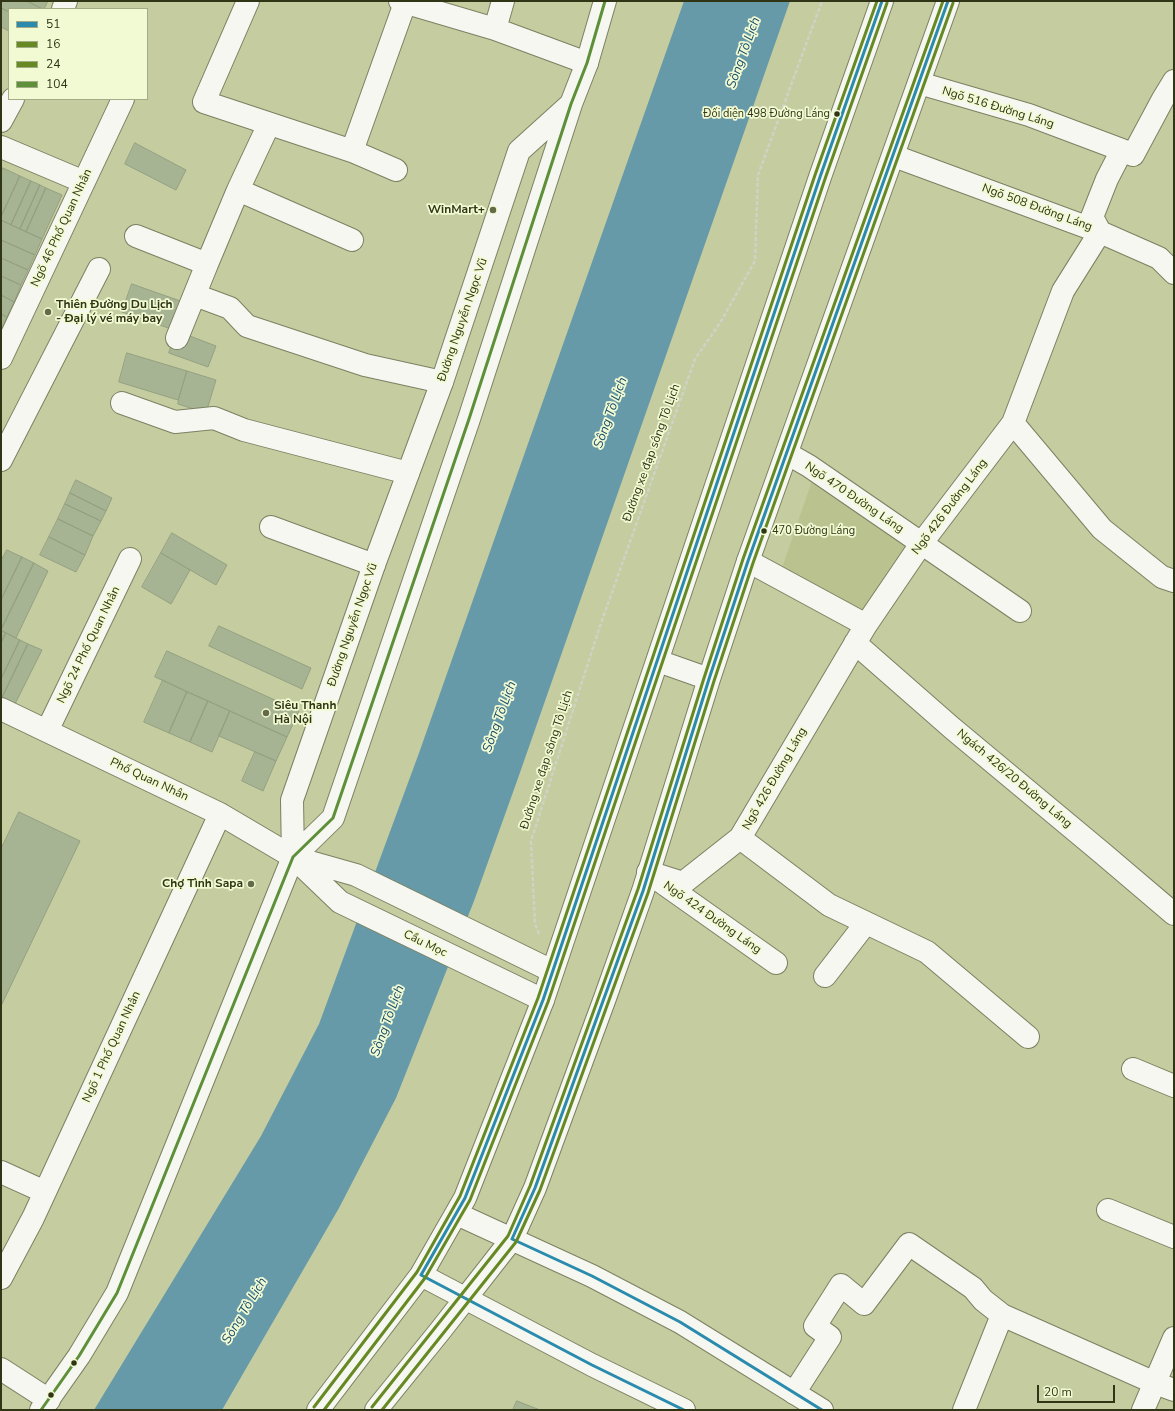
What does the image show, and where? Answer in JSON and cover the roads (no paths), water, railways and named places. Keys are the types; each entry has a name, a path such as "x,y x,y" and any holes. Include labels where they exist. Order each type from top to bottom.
{"main road":[{"path":"248,1 204,102 352,151 396,170"},
{"path":"495,29 503,1"},
{"name":"Đường Nguyễn Ngọc Vũ","path":"293,857 333,818 469,419 571,104 587,63 606,1"},
{"path":"318,1410 421,1275 465,1198 543,1000 820,176 882,1"},
{"path":"376,1410 512,1239 540,1173 605,998 648,872 748,561 788,454 948,1"},
{"path":"352,151 403,2 495,29 587,63"},
{"path":"1100,232 1092,217 1107,179 1122,150 1133,154 1174,81"},
{"name":"Ngõ 516 Đường Láng","path":"919,83 1029,115 1122,150"},
{"path":"1,121 12,100"},
{"name":"Ngõ 46 Phố Quan Nhân","path":"1,358 123,100"},
{"name":"Đường Nguyễn Ngọc Vũ","path":"293,857 292,800 374,565 442,382 519,150 571,104"},
{"path":"177,338 238,190 269,124"},
{"path":"1,147 84,182"},
{"name":"Ngõ 508 Đường Láng","path":"894,156 1100,232 1159,258 1174,273"},
{"path":"238,190 352,240"},
{"name":"Ngõ 426 Đường Láng","path":"648,872 683,883 740,838 861,634 922,544 1013,423 1063,291 1100,232"},
{"path":"136,236 207,264"},
{"path":"1,460 99,269"},
{"path":"195,295 230,308 247,326 365,365 442,382"},
{"path":"122,403 175,422 214,418 244,430 408,473"},
{"path":"1013,423 1102,529 1162,577 1174,581"},
{"name":"Ngõ 470 Đường Láng","path":"788,454 809,466 1020,611"},
{"path":"270,527 374,565"},
{"name":"Ngõ 24 Phố Quan Nhân","path":"47,731 130,559"},
{"name":"Ngách 426/20 Đường Láng","path":"748,561 861,634 952,728 1174,914"},
{"path":"658,661 709,679"},
{"name":"Phố Quan Nhân","path":"1,709 220,814 293,857 340,902"},
{"name":"Ngõ 1 Phố Quan Nhân","path":"1,1278 33,1218 220,814"},
{"path":"740,838 829,905 927,952 1028,1037"},
{"path":"1,1369 45,1405 79,1356 116,1293 293,857"},
{"name":"Phố Quan Nhân","path":"293,857 356,875 552,971"},
{"name":"Ngõ 424 Đường Láng","path":"648,872 776,963"},
{"name":"Cầu Mọc","path":"340,902 509,985 543,1000"},
{"path":"825,976 866,923"},
{"path":"1133,1069 1174,1086"},
{"path":"1,1172 45,1192"},
{"path":"1108,1210 1174,1237"},
{"path":"457,1214 592,1276 680,1322 822,1410"},
{"path":"794,1393 830,1337 815,1326 841,1285 864,1304 909,1244 973,1288 983,1300 1002,1315 1165,1387"},
{"path":"421,1275 633,1386 684,1410"},
{"path":"964,1410 1002,1315"},
{"path":"1143,1410 1165,1387 1174,1338"}],"water":[{"name":"Sông Tô Lịch","path":"684,1 790,1 474,901 396,1098 339,1208 222,1410 94,1410 261,1136 319,1024 419,753"}],"place":[{"name":"Đối diện 498 Đường Láng","path":"837,114"},
{"name":"WinMart+","path":"493,210"},
{"name":"Thiên Đường Du Lịch - Đại lý vé máy bay","path":"48,312"},
{"name":"470 Đường Láng","path":"764,531"},
{"name":"Siêu Thanh Hà Nội","path":"266,713"},
{"name":"Chợ Tình Sapa","path":"251,884"}]}
